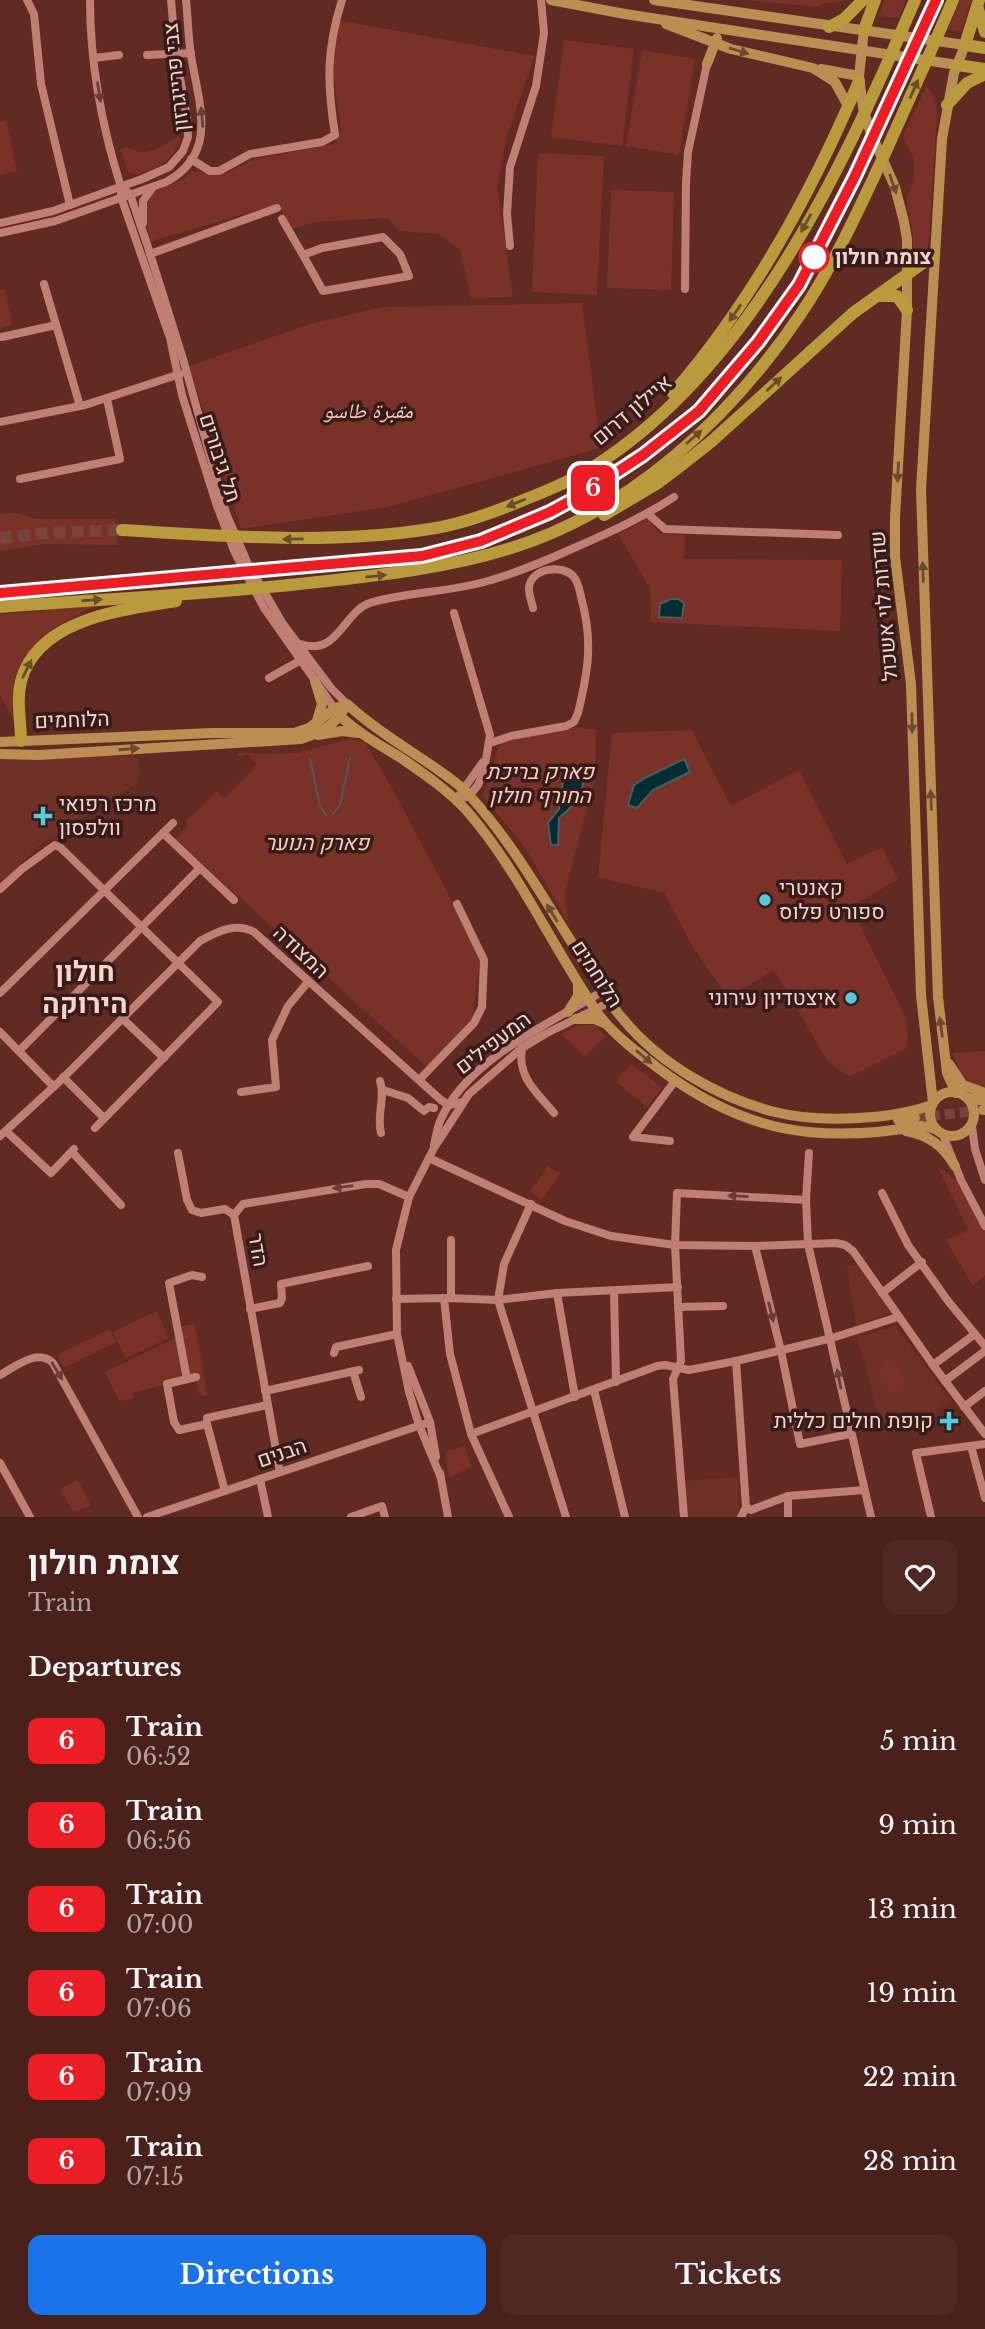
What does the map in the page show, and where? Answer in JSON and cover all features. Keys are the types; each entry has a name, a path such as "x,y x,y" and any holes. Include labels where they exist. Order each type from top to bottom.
{"highway":[{"path":"829,27 846,17 863,0"},
{"path":"864,30 875,0"},
{"name":"איילון דרום","path":"122,530 292,539 406,532 486,515 578,475 610,455 673,403 720,355 792,247 849,145 915,0"},
{"path":"512,548 569,525 632,488 666,463 711,422 772,353 800,316 825,275 865,196 953,0"},
{"path":"979,1 980,20 985,32"},
{"path":"979,1 965,45 985,48"},
{"path":"957,65 985,71"},
{"path":"947,105 967,83 985,71"},
{"path":"578,475 629,436 662,405 718,338 796,214 859,78"},
{"path":"0,607 260,588 409,572 512,548 575,528 658,483 712,440 873,296 934,256"},
{"path":"873,296 897,296 907,310"},
{"path":"21,741 21,682 35,654 51,639 85,620 103,614 260,588"}],"main road":[{"path":"551,0 957,65"},
{"path":"654,0 965,45"},
{"path":"653,18 691,35 750,55 859,78"},
{"path":"707,64 719,35 726,30"},
{"name":"שדרות לוי אשכול","path":"864,30 859,78 870,131 892,180 906,232 907,310 895,557 911,684 920,995 933,1104"},
{"path":"691,35 702,47 707,64"},
{"name":"שדרות לוי אשכול","path":"956,1093 948,1076 945,1057 935,945 921,509 940,167 947,105 965,45"},
{"path":"813,68 835,82 848,106"},
{"path":"315,681 322,704 317,723"},
{"name":"הלוחמים","path":"4,754 39,755 301,738 321,731 347,704 466,792 509,846 622,1019 645,1042 692,1076 734,1098 778,1116 862,1117 907,1112 933,1104"},
{"name":"הלוחמים","path":"0,742 213,733 294,733 337,713"},
{"name":"הלוחמים","path":"337,713 360,733 404,760 456,801 512,872 607,1024 645,1059 686,1089 737,1115 770,1126 824,1134 926,1126 939,1132"},
{"path":"301,738 335,732 360,733"},
{"path":"4,754 19,748 21,741"},
{"path":"577,979 579,996 572,1016 607,1024"},
{"path":"945,1057 963,1085 985,1093"},
{"path":"956,1093 984,1110 959,1136 939,1132 930,1120 933,1104 943,1094 956,1093"},
{"path":"968,1098 975,1113 972,1125"},
{"path":"770,1126 778,1116 854,1124 915,1118"},
{"path":"899,1129 931,1138 946,1152 955,1166"}],"street":[{"path":"27,0 34,14 41,84 70,205"},
{"name":"תל גיבורים","path":"90,0 94,58 103,119 121,187 149,250 182,374 235,553 337,713"},
{"name":"צבי פרייגרזון","path":"0,223 70,205 121,187 169,167 183,151 187,144 187,118 176,55 171,0"},
{"name":"צבי פרייגרזון","path":"0,233 55,220 154,186 175,177 191,159 202,137 203,125 191,53 186,0"},
{"path":"191,159 203,167 219,171 250,154 322,142 335,135 327,67 341,0"},
{"path":"510,246 507,215 510,167 536,86 544,33 541,0"},
{"path":"147,55 191,53"},
{"path":"94,58 119,55"},
{"path":"685,289 688,152 707,64"},
{"path":"154,186 145,196 143,208 149,250 277,208"},
{"name":"תל גיבורים","path":"125,195 182,374"},
{"path":"282,219 323,291 409,276 400,254 383,237 322,248 303,255"},
{"path":"44,284 80,406"},
{"path":"2,337 56,326"},
{"path":"0,422 80,406 182,374"},
{"path":"20,479 120,459 107,398"},
{"path":"300,645 311,647 327,642 339,634 366,604 482,583 550,558 648,514 674,497"},
{"path":"648,514 664,530 838,535"},
{"path":"490,743 511,736 566,726 573,722 578,713 590,646 587,621 574,577 566,570 557,568 539,574 529,587 533,608"},
{"name":"תל גיבורים","path":"268,608 347,704"},
{"path":"454,613 490,735 481,778 456,801"},
{"path":"315,668 317,656 327,642"},
{"path":"269,678 301,660"},
{"path":"0,993 173,823"},
{"path":"163,833 234,900"},
{"path":"0,889 55,845 61,848 218,1002 95,1128"},
{"path":"19,1051 200,868"},
{"path":"420,1079 474,1023 482,1007 484,960 457,904"},
{"name":"המצודה","path":"3,1134 200,942 218,931 234,927 248,928 254,932 449,1105"},
{"path":"241,1092 276,1087 272,1040 288,1006 308,982"},
{"name":"המעפילים","path":"433,1148 469,1094 522,1048 572,1016 589,999 603,991"},
{"name":"המעפילים","path":"440,1478 409,1392 397,1334 396,1250 409,1197 429,1158 440,1122 465,1083 509,1048 572,1016 610,1002"},
{"path":"123,1019 164,1058"},
{"path":"0,1032 53,1086"},
{"path":"522,1048 520,1062 525,1077 554,1113"},
{"path":"63,1077 106,1117"},
{"name":"המצודה","path":"420,1079 450,1097 456,1095"},
{"path":"670,1141 633,1137 675,1081"},
{"path":"381,1133 378,1119 382,1085 408,1098 425,1111 429,1107 433,1108"},
{"path":"449,1105 463,1102"},
{"path":"972,1125 985,1181"},
{"path":"939,1132 985,1226"},
{"path":"3,1134 51,1174 73,1151 121,1205"},
{"path":"178,1153 187,1200 192,1210 201,1213 225,1209 234,1215"},
{"path":"809,1153 806,1200 808,1244 832,1338 850,1434 870,1517"},
{"path":"429,1158 565,1221 611,1237 675,1245 845,1245 853,1251 898,1317 985,1434"},
{"name":"הדר","path":"280,1472 234,1215 243,1204 366,1184 379,1184 409,1197"},
{"path":"684,1517 673,1379 681,1361 675,1245 677,1192 806,1200"},
{"path":"883,1193 903,1235 985,1349 945,1381"},
{"path":"531,1204 504,1264 498,1300 566,1517"},
{"path":"451,1240 447,1298 450,1354 471,1434 509,1517"},
{"path":"755,1246 800,1444 850,1434"},
{"path":"882,1293 922,1262"},
{"path":"250,1309 279,1303 282,1298 281,1284 368,1266"},
{"path":"202,1277 192,1275 169,1283 191,1378 166,1384 178,1430 267,1405"},
{"path":"396,1300 498,1300 557,1293 678,1287"},
{"path":"614,1291 615,1382"},
{"path":"557,1293 575,1397"},
{"path":"678,1307 723,1306"},
{"path":"471,1434 657,1366 689,1370 736,1361 832,1338 898,1317"},
{"path":"334,1353 336,1347 397,1334"},
{"path":"933,1365 975,1334"},
{"name":"המעפילים","path":"399,1344 430,1422 448,1517"},
{"path":"0,1375 39,1356 48,1358 53,1363 138,1517"},
{"path":"736,1361 746,1507 741,1517"},
{"path":"265,1391 356,1371 361,1397"},
{"path":"594,1390 625,1517"},
{"path":"964,1407 985,1391"},
{"path":"207,1421 225,1491"},
{"name":"הבנים","path":"146,1517 430,1422"},
{"path":"931,1517 916,1453 985,1444"},
{"path":"971,1446 985,1498"},
{"path":"0,1463 30,1517"},
{"path":"260,1479 268,1517"},
{"path":"746,1507 751,1510 788,1496 864,1490"},
{"path":"788,1496 788,1517"},
{"path":"351,1517 382,1506 385,1517"}],"shaded area":[{"name":"מרכז רפואי וולפסון","path":"106,754 138,758 139,779 134,785 38,846 0,884 0,759"},
{"path":"857,1264 891,1313 856,1325 847,1267"},
{"path":"896,1326 950,1400 922,1425 883,1433 857,1337"},
{"path":"739,1477 738,1517 686,1517 684,1481"}],"green space":[{"path":"744,0 850,0 821,4 820,7"},
{"path":"885,0 906,0 899,18 878,16"},
{"path":"960,0 972,0 961,32 948,29"},
{"path":"338,20 535,56 507,135 497,187 513,297 471,298 460,250 438,234 400,231 387,218 315,222 291,229 278,204 149,242 147,206 158,190 180,181 192,172 227,173 255,159 334,144 341,129 331,59"},
{"path":"564,40 634,49 622,146 551,137"},
{"path":"642,50 695,59 679,155 626,146"},
{"path":"926,86 933,95 937,111 929,241 928,248 913,256 913,234 906,199 914,180 914,159 903,137"},
{"path":"6,120 17,171 0,175 0,121"},
{"path":"179,136 181,138 169,159 137,175 129,172 120,150 127,147 147,152"},
{"path":"538,153 604,156 597,295 532,292"},
{"path":"611,190 674,192 671,290 607,288"},
{"path":"5,289 12,325 0,328 0,290"},
{"name":"مقبرة طاسو","path":"582,303 601,448 388,507 241,529 189,366 313,323 383,307"},
{"path":"17,513 36,519 115,519 118,545 44,544 0,551 0,514"},
{"path":"648,519 659,533 685,535 684,559 842,560 840,631 651,622 650,588 618,534"},
{"path":"95,606 59,625 33,646 18,675 12,716 0,696 0,614"},
{"name":"פארק בריכת החורף חולון","path":"571,727 596,730 595,778 565,893 568,922 528,852 483,796 499,746 505,741"},
{"name":"קאנטרי ספורט פלוס","path":"692,730 731,806 799,770 847,864 882,847 898,879 851,907 906,1019 908,1037 905,1049 849,1077 827,1060 774,970 728,998 694,949 664,893 598,877 612,733"},
{"name":"פארק הנוער","path":"353,738 365,742 397,797 480,961 472,1022 429,1069 175,839 188,826 185,822 217,791 224,798 257,765 248,754 240,757 237,754 240,752 297,753"},
{"path":"594,1025 606,1036 585,1057 561,1034 577,1026"},
{"path":"985,1051 985,1088 967,1080 952,1053"},
{"path":"631,1063 662,1088 647,1107 616,1082"},
{"path":"548,1166 560,1174 542,1200 530,1192"},
{"path":"938,1167 957,1181 985,1230 985,1275 973,1286 946,1240 968,1230"},
{"path":"156,1311 169,1338 126,1358 113,1332"},
{"path":"195,1324 207,1395 200,1396 195,1377 132,1393 133,1398 120,1401 105,1372 179,1336 177,1327"},
{"path":"110,1329 116,1342 64,1368 57,1355"},
{"path":"894,1359 909,1385 891,1396 876,1369"},
{"path":"464,1446 472,1466 449,1478 445,1452"},
{"path":"78,1480 91,1506 73,1512 60,1489"}],"water":[{"path":"671,599 684,603 682,618 659,617 660,604"},
{"path":"684,759 690,772 653,790 637,808 628,805 634,785"},
{"path":"570,767 581,767 585,771 583,786 575,803 559,818 558,845 551,845 548,823 559,809 564,775"}],"waterway":[{"path":"332,815 340,805 350,758"},
{"path":"310,759 320,806 326,815"}],"tunnel":[{"path":"0,538 122,530"},
{"path":"915,1118 983,1110"}],"railway":[{"path":"0,593 422,556 481,541 550,512 615,474 699,411 758,342 799,285 855,176 936,0"}],"train":[{"name":"6","path":"0,593 422,556 481,541 550,512 585,493 643,455 699,411 772,323 799,285 836,214 936,0"}],"place":[{"name":"צומת חולון","path":"814,257"},
{"name":"מרכז רפואי וולפסון","path":"43,816"},
{"name":"קאנטרי ספורט פלוס","path":"765,900"},
{"name":"איצטדיון עירוני","path":"851,998"},
{"name":"קופת חולים כללית","path":"949,1421"}],"district":[{"name":"חולון הירוקה","path":"85,987"}]}
